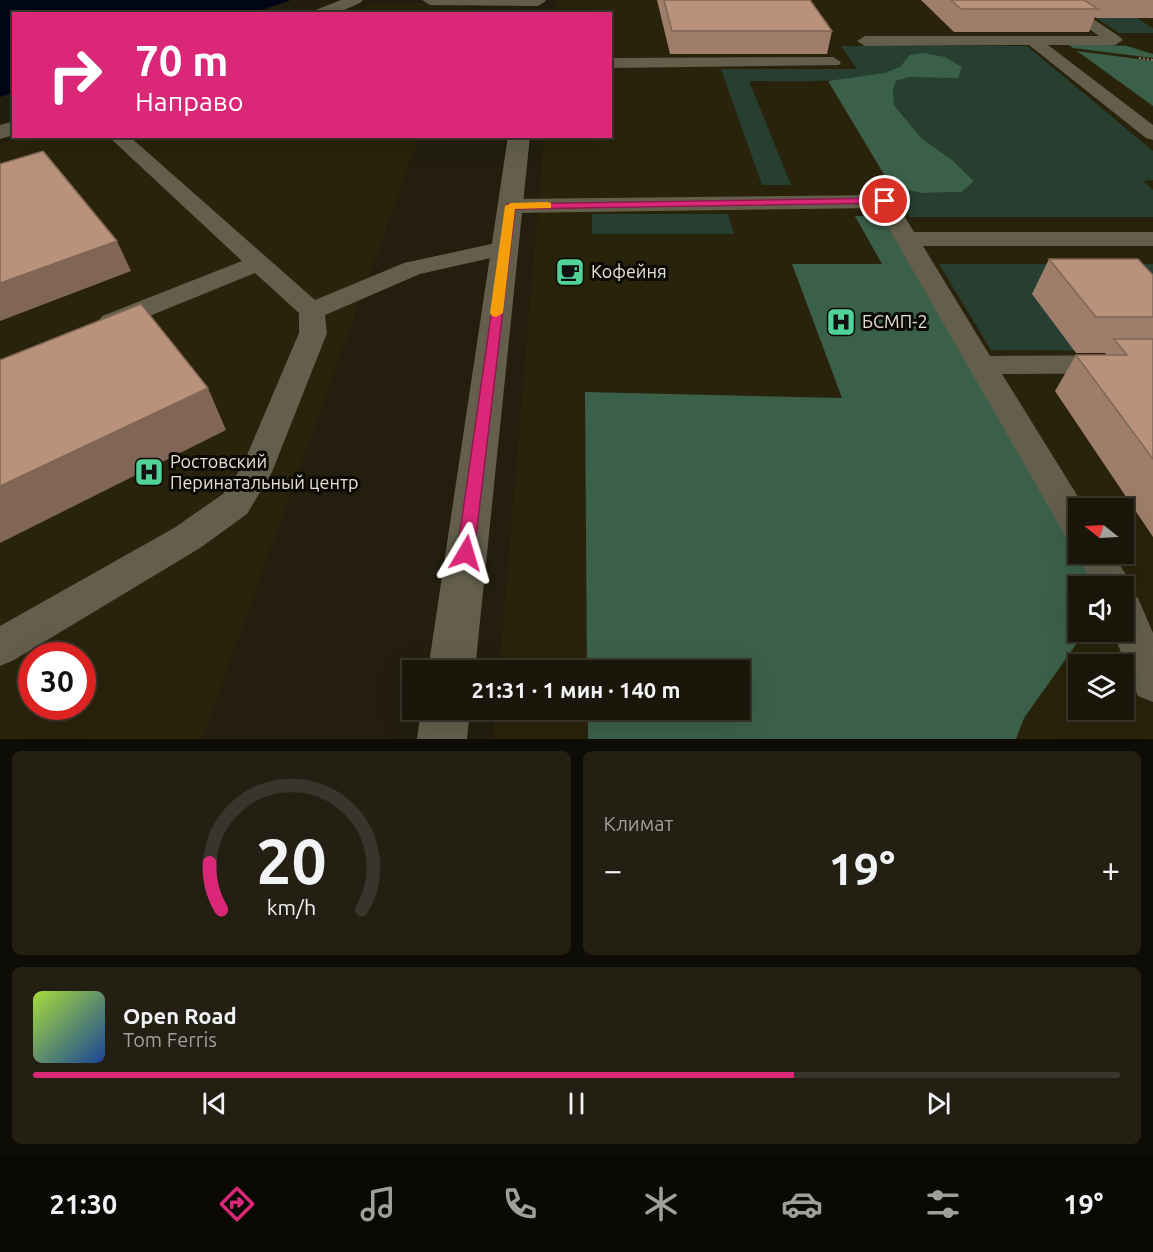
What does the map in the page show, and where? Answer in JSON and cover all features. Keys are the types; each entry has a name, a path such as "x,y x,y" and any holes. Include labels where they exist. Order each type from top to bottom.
{"street":[{"path":"324,12 355,0"},
{"path":"430,0 537,5"},
{"path":"452,660 519,138"},
{"path":"442,739 445,720"}],"lane":[{"path":"865,41 1115,40 1056,0"},
{"path":"1032,40 1153,134"},
{"path":"612,63 833,62"},
{"path":"1132,117 1153,117"},
{"path":"0,647 188,538 235,504 256,472 313,333 312,312 119,138"},
{"path":"511,206 885,201 1068,510"},
{"path":"907,239 1153,239"},
{"path":"312,312 413,268 505,248"},
{"path":"86,332 259,263"},
{"path":"982,365 1153,364"},
{"path":"1134,635 1153,682"}],"shaded area":[{"name":"БСМП-2","path":"556,0 1153,0 1153,739 493,739 494,720 750,720 750,660 500,660 544,138 612,138 612,12 555,12"},
{"path":"372,3 468,3 464,12 351,12"},
{"name":"Ростовский Перинатальный центр","path":"20,138 419,138 202,739 0,739 0,146"}],"green space":[{"path":"1070,0 1107,0 1153,28 1153,33 1119,33"},
{"path":"1066,43 1127,46 1153,54 1153,58 1073,48"},
{"path":"841,46 1027,46 1153,151 1153,180 1143,181 1153,190 1153,217 909,217 891,186 921,193 962,192 974,181 952,160 921,138 894,105 893,90 896,81 909,77 958,77 910,55 901,66 872,76 828,81 749,81 791,185 762,185 721,69 857,69"},
{"path":"1077,51 1153,61 1153,106"},
{"path":"923,53 945,57 962,67 958,78 909,77 896,81 893,90 894,105 921,138 952,160 974,181 962,192 921,193 891,186 828,81 885,73 900,67 910,55"},
{"path":"592,214 728,214 734,234 592,234"},
{"path":"855,216 882,216 1068,539 1068,564 1082,564 1089,576 1068,576 1068,642 1078,642 1024,718 1016,739 588,739 588,720 750,720 750,660 587,660 585,392 842,398 792,264 882,264"},
{"path":"939,264 1153,264 1153,351 991,350"}],"water":[{"path":"0,0 291,0 256,12 12,12 12,93 0,97"}],"building":[{"path":"664,0 810,0 832,31 672,31"},
{"path":"951,0 1084,0 1098,9 961,9"},
{"path":"43,151 117,241 0,283 0,164"},
{"path":"1049,259 1138,259 1153,275 1153,317 1096,317"},
{"path":"141,304 208,388 0,486 0,360"},
{"path":"1114,339 1153,339 1153,459 1076,355 1127,355"}],"slow traffic":[{"path":"496,313 511,206 547,205"}],"place":[{"name":"Кофейня","path":"570,272"},
{"name":"БСМП-2","path":"841,322"},
{"name":"Ростовский Перинатальный центр","path":"149,472"}],"route":[{"path":"466,553 511,206 885,201"}]}
